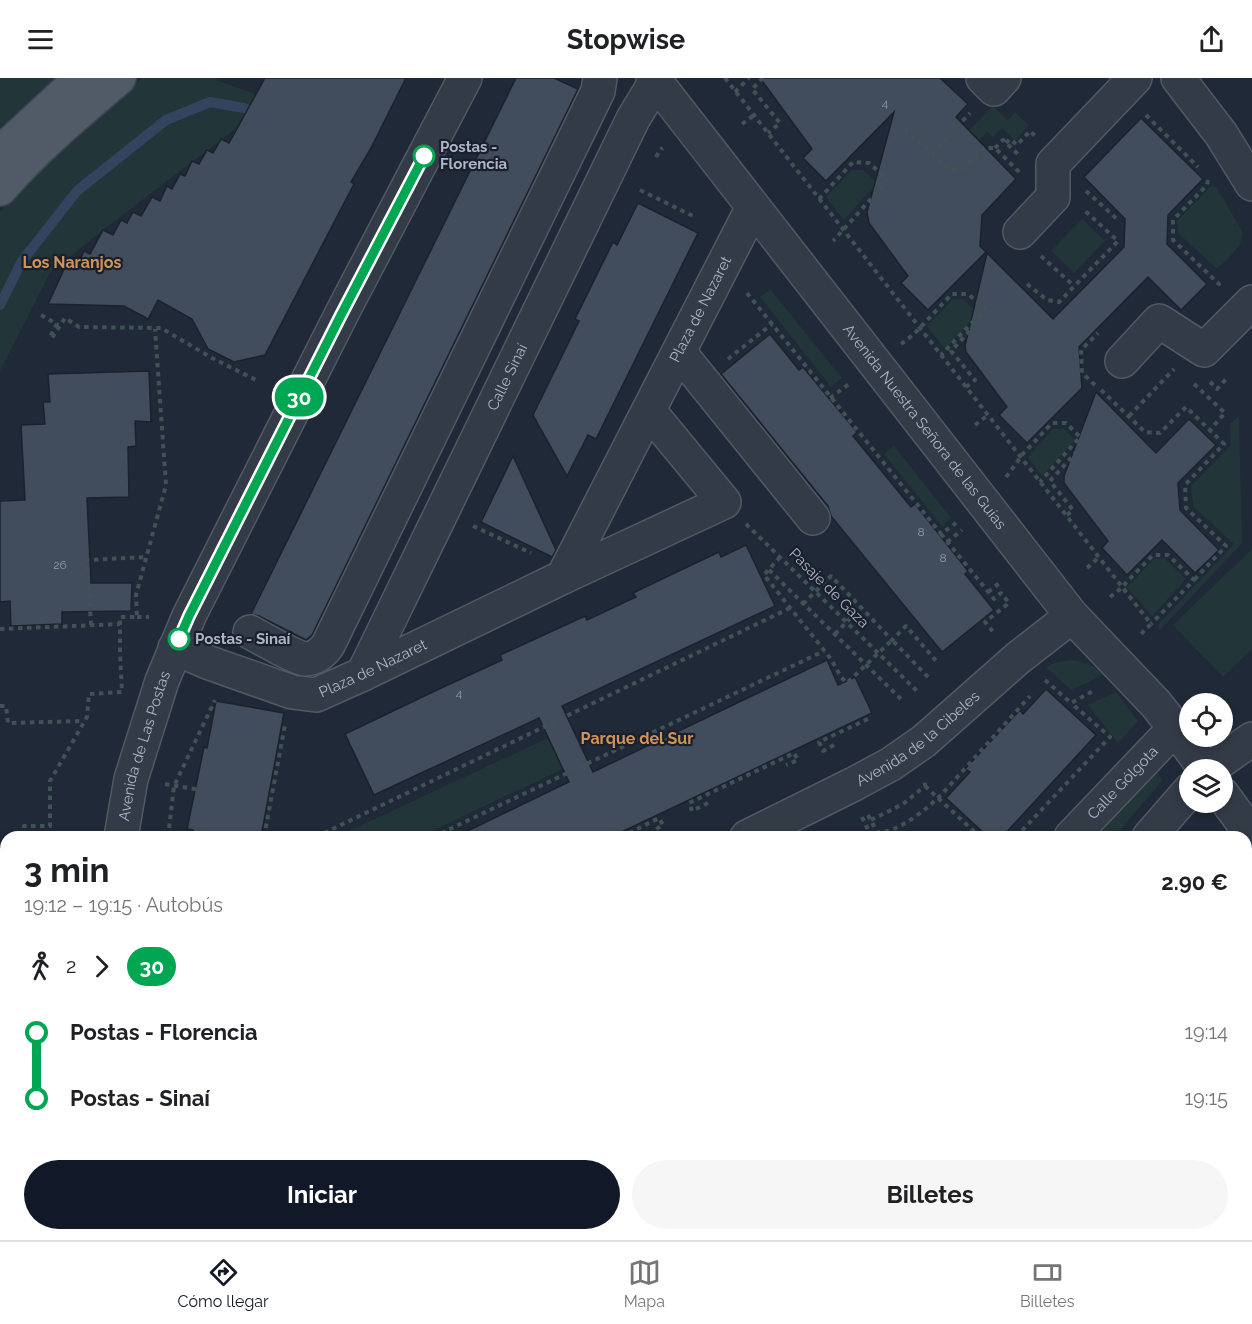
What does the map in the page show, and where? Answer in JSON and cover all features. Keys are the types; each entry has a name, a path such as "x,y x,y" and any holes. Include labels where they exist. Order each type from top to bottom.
{"main road":[{"path":"0,153 81,78"},
{"path":"0,189 18,168 119,78"}],"street":[{"path":"250,633 304,659 316,657 325,650 598,91 600,78"},
{"path":"983,78 994,88 1004,78"},
{"path":"1020,232 1053,196 1053,164 1134,78"},
{"path":"1178,78 1221,134 1252,184"},
{"name":"Avenida Nuestra Señora de las Guías","path":"654,80 1072,616 1156,704 1199,759"},
{"name":"Calle Sinaí","path":"363,674 654,80"},
{"name":"Avenida de Las Postas","path":"122,831 131,779 162,681 189,616 457,84"},
{"name":"Plaza de Nazaret","path":"551,567 649,411 753,207"},
{"path":"1122,361 1159,321 1203,350 1252,302"},
{"path":"679,352 813,518"},
{"path":"649,411 724,502"},
{"name":"Plaza de Nazaret","path":"175,648 207,662 292,692 316,695 363,674 551,567 724,502"},
{"name":"Avenida de la Cibeles","path":"759,831 891,764 924,741 1018,658 1072,616"},
{"name":"Calle Gólgota","path":"1077,831 1175,728"},
{"path":"1223,759 1252,739"},
{"path":"1154,831 1179,803"},
{"path":"1233,809 1248,831"}],"path":[{"path":"725,78 1151,624"},
{"path":"735,92 749,78"},
{"path":"763,78 752,90 780,123 768,133"},
{"path":"742,124 754,115"},
{"path":"932,154 968,115"},
{"path":"905,129 948,169 963,169 984,148 995,148 1003,140 1015,151"},
{"path":"995,148 1025,178"},
{"path":"656,157 661,149"},
{"path":"819,199 853,162 869,163 888,180 833,241"},
{"path":"640,190 695,217"},
{"path":"1028,284 1047,300 1059,302 1118,241 1083,208"},
{"path":"1044,258 1074,286"},
{"path":"746,292 988,592 994,599 1001,593 1011,602 996,614"},
{"path":"913,334 952,294 968,294 985,309 941,355"},
{"path":"41,315 57,324 50,337 52,339 65,318 79,327 160,328 256,380"},
{"path":"966,387 975,380 951,351 980,321"},
{"path":"720,366 772,324"},
{"path":"137,617 136,595 166,484 155,329"},
{"path":"1129,416 1171,372"},
{"path":"1198,387 1225,413 1210,430"},
{"path":"830,398 843,389"},
{"path":"975,425 988,415"},
{"path":"1015,465 1052,423 1066,423 1080,437 1040,482"},
{"path":"1067,515 1073,510 1050,481 1080,448"},
{"name":"Pasaje de Gaza","path":"724,502 917,691"},
{"path":"473,525 551,567"},
{"path":"941,534 951,527"},
{"path":"1110,597 1153,555 1168,555 1194,580 1140,635"},
{"path":"91,625 87,560 147,557"},
{"path":"780,557 764,575 831,659 847,683 906,626 937,662"},
{"path":"1087,568 1099,557"},
{"path":"769,570 904,702"},
{"path":"803,604 831,576 930,679"},
{"path":"988,592 1001,581"},
{"path":"835,634 861,607"},
{"path":"328,831 790,609"},
{"path":"24,831 24,826 50,826 50,781 87,717 89,694 122,692 120,617 148,617"},
{"path":"0,629 120,624"},
{"path":"446,831 824,651"},
{"path":"1022,831 1110,737 1049,683"},
{"path":"1071,703 1104,686"},
{"path":"887,831 914,818 937,799 1037,688"},
{"path":"265,831 292,692"},
{"path":"169,831 174,786 216,697"},
{"path":"0,706 6,706 8,723 85,721"},
{"path":"834,745 823,751 819,742 870,718"},
{"path":"986,733 991,738"},
{"path":"708,803 692,811 689,803 795,753 798,760 786,765"},
{"path":"924,786 973,831"},
{"path":"633,831 659,818 663,825 652,831"},
{"path":"873,824 876,831"}],"green space":[{"path":"0,78 57,78 0,132"},
{"path":"142,78 219,78 216,80 252,93 284,109 239,126 50,273 0,371 0,212 96,115"},
{"path":"993,106 1008,120 1015,112 1029,125 1015,141 1002,128 993,137 987,132 959,161 949,151"},
{"path":"852,170 863,170 877,183 844,220 826,197"},
{"path":"1212,185 1217,188 1242,231 1238,247 1217,269 1178,233 1177,221"},
{"path":"1082,219 1105,241 1074,273 1051,251"},
{"path":"770,289 842,378 831,387 760,297"},
{"path":"953,299 963,299 978,313 945,349 927,326"},
{"path":"1239,416 1242,543 1160,630 1157,626 1234,544 1193,506 1191,486 1231,445 1230,424"},
{"path":"1053,429 1064,429 1075,440 1042,476 1028,457"},
{"path":"894,446 951,518 942,526 884,454"},
{"path":"1252,549 1252,649 1223,677 1173,625"},
{"path":"1164,558 1186,579 1152,616 1127,587 1154,559"},
{"path":"1071,660 1089,665 1105,674 1071,690 1046,667 1057,662"},
{"path":"1116,692 1138,721 1118,743 1088,705"},
{"path":"548,738 563,769 432,831 349,831"},
{"path":"1156,772 1160,776 1162,781 1119,831 1095,831"}],"building":[{"path":"265,78 406,78 351,182 354,184 265,355 234,362 208,349 192,319 158,300 148,319 124,306 48,304 67,263 76,268 84,251 90,254 103,230 113,235 121,220 127,223 133,212 141,216 152,197 160,201 167,186 172,189 180,174 185,176 192,161 199,164 207,150 213,153 221,139 229,143"},
{"path":"516,78 554,78 578,89 312,635 306,640 251,614"},
{"path":"760,78 940,78 968,104 956,117 1016,179 982,215 980,246 986,252 928,310 901,283 908,276 869,223 868,218 867,212 894,112 826,181 803,158 812,149"},
{"path":"1141,118 1203,179 1168,215 1167,244 1207,284 1181,310 1148,277 1079,347 1082,388 1027,443 999,415 1007,407 966,352 965,346 987,253 1053,319 1124,247 1125,219 1084,177"},
{"path":"638,203 698,233 596,439 588,435 567,476 533,415 579,321 575,319 613,242 617,245"},
{"path":"770,334 799,370 803,367 857,432 853,436 911,507 915,504 968,571 965,574 994,610 942,652 831,516 828,506 721,374"},
{"path":"149,371 151,422 135,421 136,446 128,447 129,497 87,498 91,583 132,583 131,611 62,612 62,624 11,626 10,601 0,602 0,501 25,500 21,425 45,424 43,402 50,402 48,374"},
{"path":"1096,392 1156,453 1189,419 1216,445 1178,483 1180,510 1219,550 1195,573 1162,540 1127,575 1102,548 1108,541 1064,483 1064,476"},
{"path":"513,456 556,550 552,557 481,522"},
{"path":"746,545 775,606 562,706 593,772 827,660 838,685 855,677 872,713 624,831 467,831 569,782 539,718 374,795 345,734 502,660 500,655 585,616 587,620 636,597 633,593 719,552 721,557"},
{"path":"1046,689 1096,735 1008,831 982,831 946,798 970,772 965,769 1020,710 1023,714"},
{"path":"216,701 284,713 262,831 193,831 187,829 204,747 207,748"}],"waterway":[{"path":"0,305 22,261 77,191 166,120 210,102 244,108 259,115"}],"bus line":[{"name":"30","path":"179,639 330,335 424,156"}],"place":[{"name":"Postas - Florencia","path":"424,156"},
{"name":"Postas - Sinaí","path":"179,639"}],"district":[{"name":"Los Naranjos","path":"72,262"},
{"name":"Parque del Sur","path":"637,738"}]}
